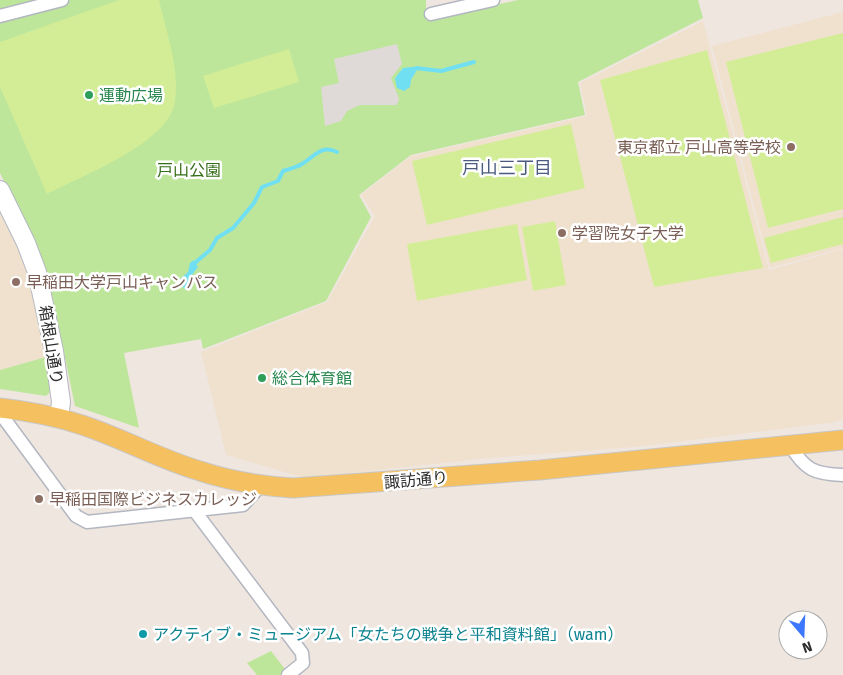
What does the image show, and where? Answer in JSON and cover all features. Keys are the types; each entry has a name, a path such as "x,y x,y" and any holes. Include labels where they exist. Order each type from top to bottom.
{"main road":[{"name":"諏訪通り","path":"0,408 59,418 83,425 198,471 260,486 293,488 549,469 843,440"}],"street":[{"path":"0,16 62,0"},
{"path":"431,14 493,0"},
{"name":"箱根山通り","path":"0,190 32,257 41,286 61,402 59,418"},
{"path":"0,413 76,516 87,522 243,505 260,486"},
{"path":"790,445 804,467 824,474 843,476"},
{"path":"194,510 302,653 303,663 288,675"}],"shaded area":[{"name":"東京都立 戸山高等学校","path":"843,12 843,248 770,268 712,46"},
{"name":"学習院女子大学","path":"703,21 769,270 843,249 843,419 836,422 635,447 489,458 305,478 226,455 201,352 327,302 375,216 361,195 411,156 587,116 580,83"},
{"path":"397,44 402,64 391,78 399,99 397,105 360,105 347,111 341,121 325,126 321,87 339,83 334,59"},
{"name":"早稲田大学戸山キャンパス","path":"0,211 19,246 29,272 46,357 0,370"}],"green space":[{"name":"戸山公園","path":"0,0 426,0 426,20 518,0 698,0 703,18 578,82 585,115 411,155 359,195 371,217 326,301 203,349 201,339 124,353 139,428 75,406 49,280 33,239 0,173"},
{"name":"運動広場","path":"119,0 159,0 172,50 176,76 175,101 169,116 158,131 141,144 122,157 47,194 0,87 0,42"},
{"name":"東京都立 戸山高等学校","path":"843,33 843,209 768,228 726,62"},
{"path":"289,49 299,82 214,108 203,76"},
{"path":"707,50 763,268 654,287 600,80"},
{"path":"571,124 585,188 427,225 412,161"},
{"path":"843,217 843,244 771,263 764,238"},
{"path":"555,221 566,285 533,291 522,227"},
{"path":"517,224 527,280 417,301 407,244"},
{"path":"46,357 52,390 46,396 0,389 0,370"},
{"path":"271,651 288,673 286,675 257,675 247,663"}],"water":[{"path":"416,67 417,70 411,80 410,87 404,91 397,88 395,78 403,68"},
{"path":"194,260 198,267 192,275 192,288 186,290 181,285 180,279 188,272 190,263"}],"waterway":[{"path":"416,68 441,71 474,62"},
{"path":"196,262 210,250 217,238 233,228 254,203 262,187 278,181 283,171 300,165 322,150 337,152"}],"place":[{"name":"運動広場","path":"89,95"},
{"name":"東京都立 戸山高等学校","path":"791,147"},
{"name":"学習院女子大学","path":"562,233"},
{"name":"早稲田大学戸山キャンパス","path":"16,282"},
{"name":"総合体育館","path":"262,378"},
{"name":"早稲田国際ビジネスカレッジ","path":"39,499"},
{"name":"アクティブ・ミュージアム「女たちの戦争と平和資料館」（wam）","path":"143,634"}],"district":[{"name":"戸山三丁目","path":"507,168"}]}
